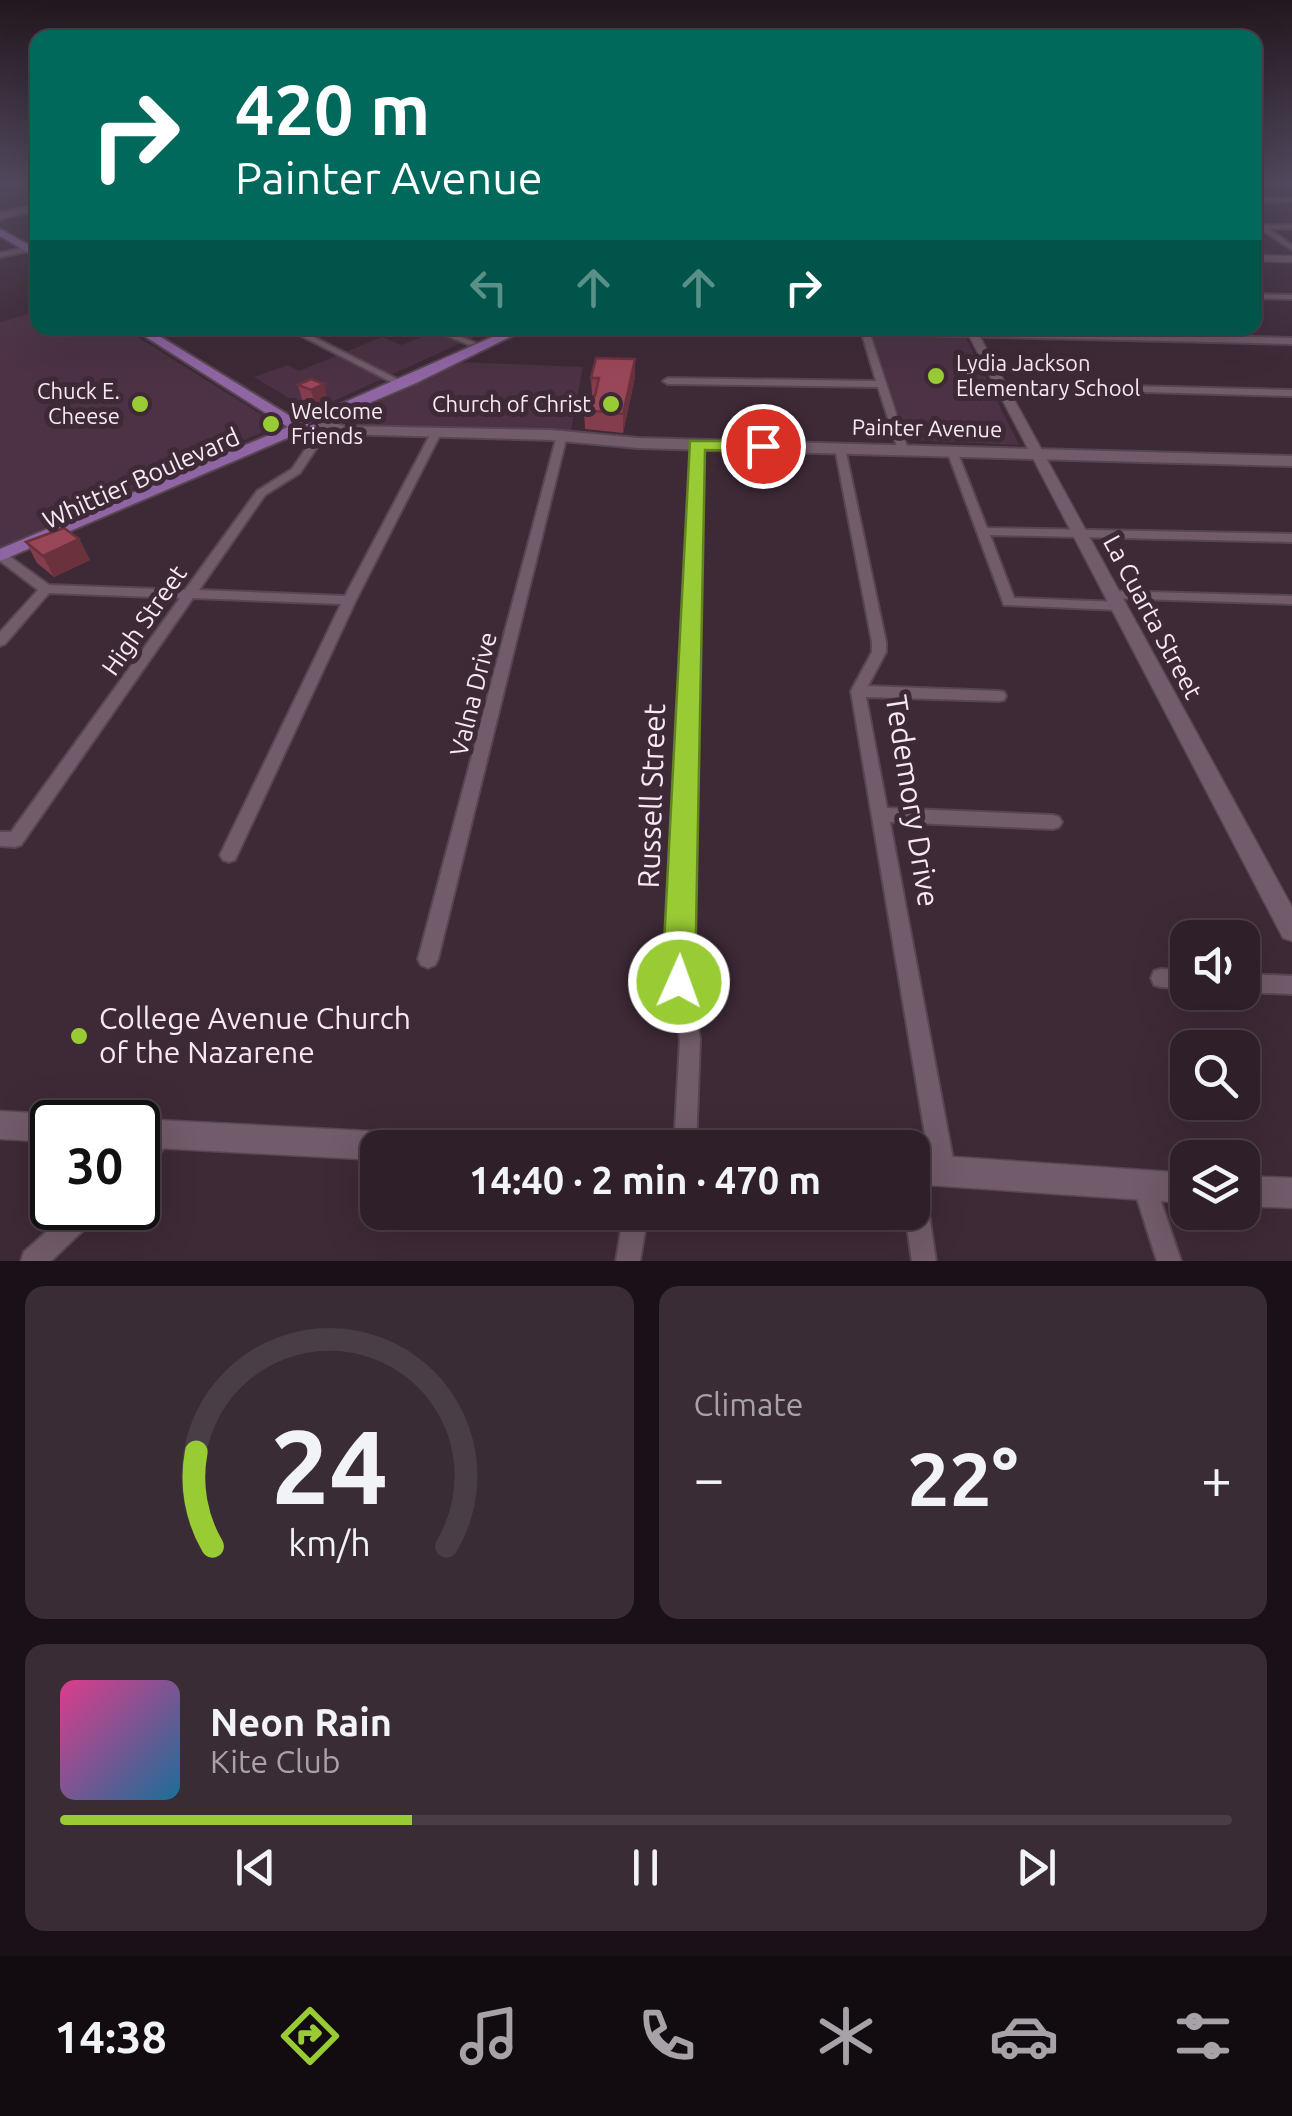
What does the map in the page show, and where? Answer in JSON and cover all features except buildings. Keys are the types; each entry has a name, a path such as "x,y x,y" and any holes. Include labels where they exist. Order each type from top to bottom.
{"main road":[{"path":"0,242 27,252"},
{"name":"Painter Avenue","path":"156,335 299,428 549,443 561,439 1292,461"},
{"name":"Painter Avenue","path":"163,335 317,429"},
{"path":"398,382 402,375 490,335"},
{"path":"317,429 398,382 506,335"},
{"name":"Whittier Boulevard","path":"3,561 292,438 299,428"}],"street":[{"path":"0,255 27,252"},
{"path":"1262,258 1292,259"},
{"path":"1262,296 1292,297"},
{"path":"304,335 398,382"},
{"path":"452,335 472,343"},
{"path":"865,335 903,450"},
{"name":"La Cuarta Street","path":"974,335 1292,930"},
{"path":"1100,335 1292,341"},
{"path":"668,381 881,384"},
{"path":"1001,386 1292,393"},
{"name":"High Street","path":"8,839 261,493 296,471 317,429"},
{"path":"228,855 349,600 434,437"},
{"name":"Valna Drive","path":"428,959 561,439"},
{"name":"Russell Street","path":"685,1130 690,1039 679,982 696,444"},
{"name":"Tedemory Drive","path":"840,448 879,642 879,652 858,691 943,1171"},
{"path":"952,451 1009,602 1292,600"},
{"path":"982,531 1292,538"},
{"path":"3,561 46,590 349,600"},
{"path":"0,641 46,590"},
{"path":"858,691 999,696"},
{"path":"880,815 1053,822"},
{"path":"1161,978 1170,979"},
{"path":"1260,984 1292,985"},
{"path":"0,1125 30,1127"},
{"path":"160,1135 360,1145"},
{"path":"930,1170 1170,1187"},
{"path":"1145,1186 1169,1261"},
{"path":"1260,1192 1292,1193"},
{"path":"33,1261 66,1230"},
{"path":"628,1261 633,1230"},
{"path":"919,1230 924,1261"}],"shaded area":[{"path":"30,314 30,335 134,335 265,417 272,428 0,547 0,322"},
{"path":"427,335 479,335 316,409 307,409 254,377 288,365 299,371 382,337 402,345"},
{"name":"Lydia Jackson Elementary School","path":"873,336 966,338 1019,445 907,440"},
{"path":"458,362 583,367 570,435 347,427 338,422"}],"place":[{"name":"Lydia Jackson Elementary School","path":"936,376"},
{"name":"Chuck E. Cheese","path":"140,404"},
{"name":"Church of Christ","path":"611,404"},
{"name":"Welcome Friends","path":"271,424"},
{"name":"College Avenue Church of the Nazarene","path":"79,1036"}],"route":[{"path":"679,982 696,444 763,446"}]}
